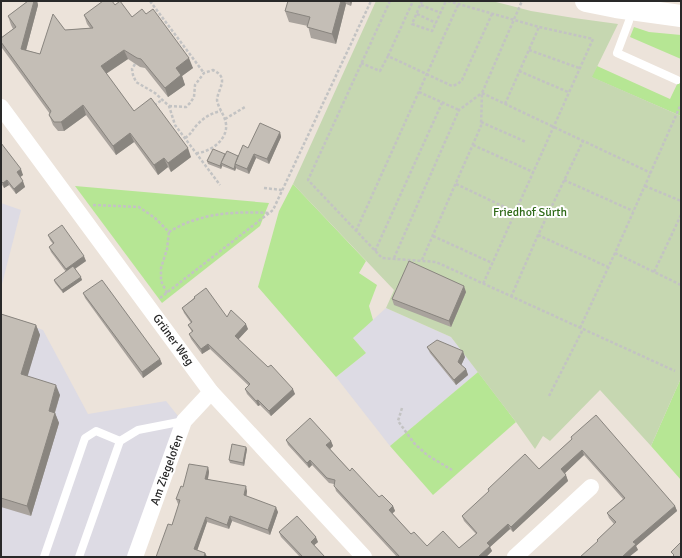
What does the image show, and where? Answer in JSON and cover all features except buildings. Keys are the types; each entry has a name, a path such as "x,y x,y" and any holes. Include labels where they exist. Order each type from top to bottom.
{"street":[{"path":"586,1 681,16"},
{"name":"Grüner Weg","path":"1,107 211,392 364,557"},
{"name":"Am Ziegelofen","path":"135,557 184,421 211,392"},
{"path":"515,557 591,487"}],"lane":[{"path":"631,9 629,20 617,53 677,80"},
{"path":"79,557 120,441 138,430 184,421"},
{"path":"44,557 85,438 96,431 120,441"}],"path":[{"path":"150,1 204,73"},
{"path":"149,307 273,210 370,1"},
{"path":"390,1 308,180 382,258 436,262 675,371"},
{"path":"361,63 380,71 413,1"},
{"path":"422,1 412,24 432,31 447,1 539,27 592,39 483,284"},
{"path":"422,260 481,126 482,93 522,1"},
{"path":"420,5 440,13"},
{"path":"356,231 458,5"},
{"path":"416,14 436,23"},
{"path":"388,56 452,86 458,84 462,80 492,14"},
{"path":"505,104 539,27"},
{"path":"529,50 579,68"},
{"path":"135,64 132,69 132,75 136,82 141,86 148,88 169,106 174,125 197,153 220,185"},
{"path":"169,106 186,107 194,97 195,85 204,73 213,70 221,76 222,86 217,96 217,100 226,124 225,131 222,138 210,150 197,153"},
{"path":"519,71 568,92"},
{"path":"419,92 460,110"},
{"path":"482,93 651,173"},
{"path":"394,258 460,110 482,93"},
{"path":"155,108 156,104 162,100"},
{"path":"375,251 442,103"},
{"path":"549,396 581,329 681,104"},
{"path":"224,119 245,107"},
{"path":"185,138 203,119 209,115 221,112"},
{"path":"482,122 526,142"},
{"path":"511,297 538,235 583,141"},
{"path":"473,145 533,172"},
{"path":"564,180 633,211"},
{"path":"456,184 515,212"},
{"path":"645,186 681,201"},
{"path":"264,188 282,190"},
{"path":"73,204 139,207 155,218 169,232"},
{"path":"167,293 161,281 161,268 167,249 169,232 181,224 211,214 250,212 270,213"},
{"path":"654,272 681,215"},
{"path":"538,235 608,268"},
{"path":"433,236 492,263"},
{"path":"615,253 681,285"},
{"path":"402,408 398,422 414,443 427,455 452,470"}],"shaded area":[{"path":"1,203 21,210 1,288"},
{"path":"386,308 451,337 478,372 390,446 336,377 366,353 353,338"},
{"path":"1,315 43,330 88,414 166,401 178,416 128,557 1,557"}],"green space":[{"name":"Friedhof Sürth","path":"376,1 492,1 531,11 618,24 592,77 681,116 681,378 651,446 600,390 550,441 543,436 535,449 451,337 386,308 394,290 293,184"},
{"path":"634,27 649,32 681,35 681,59 630,37"},
{"path":"597,66 670,99 681,76 681,116 591,77"},
{"path":"293,184 366,261 359,273 377,285 369,306 373,320 353,338 366,353 336,377 258,287 279,211"},
{"path":"75,186 269,203 260,226 162,303"},
{"path":"478,372 516,422 433,495 390,446"},
{"path":"681,378 681,480 651,446"}]}
